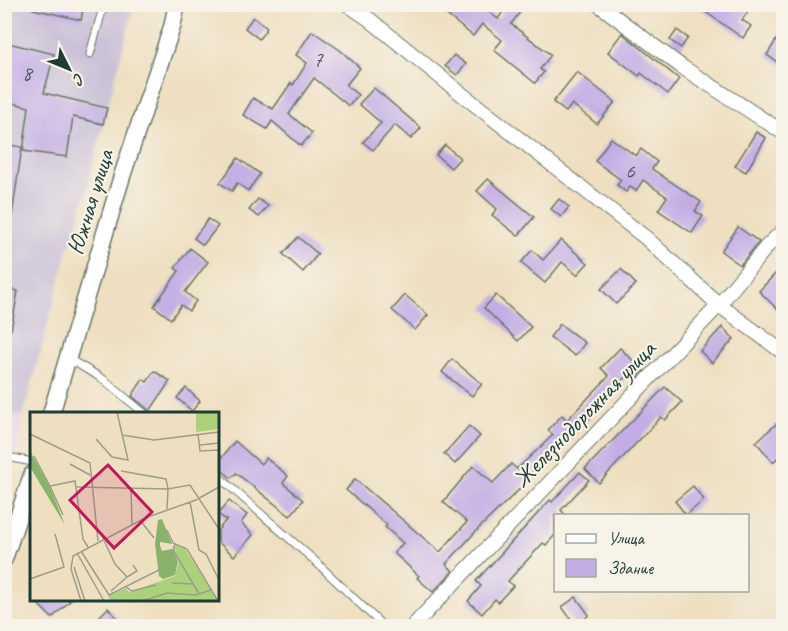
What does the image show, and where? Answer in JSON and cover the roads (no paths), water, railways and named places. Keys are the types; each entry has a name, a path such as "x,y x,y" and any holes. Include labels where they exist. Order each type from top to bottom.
{"street":[{"name":"Южная улица","path":"52,412 122,176 177,4"},
{"path":"346,4 369,19 646,238 719,305 783,353"},
{"path":"598,4 682,67 783,134"},
{"name":"Железнодорожная улица","path":"413,627 719,305 783,230"},
{"path":"4,559 30,481"}],"lane":[{"path":"90,54 104,4"},
{"path":"68,358 103,379 143,412"},
{"path":"4,458 30,462"},
{"path":"219,477 315,561 383,627"}]}
